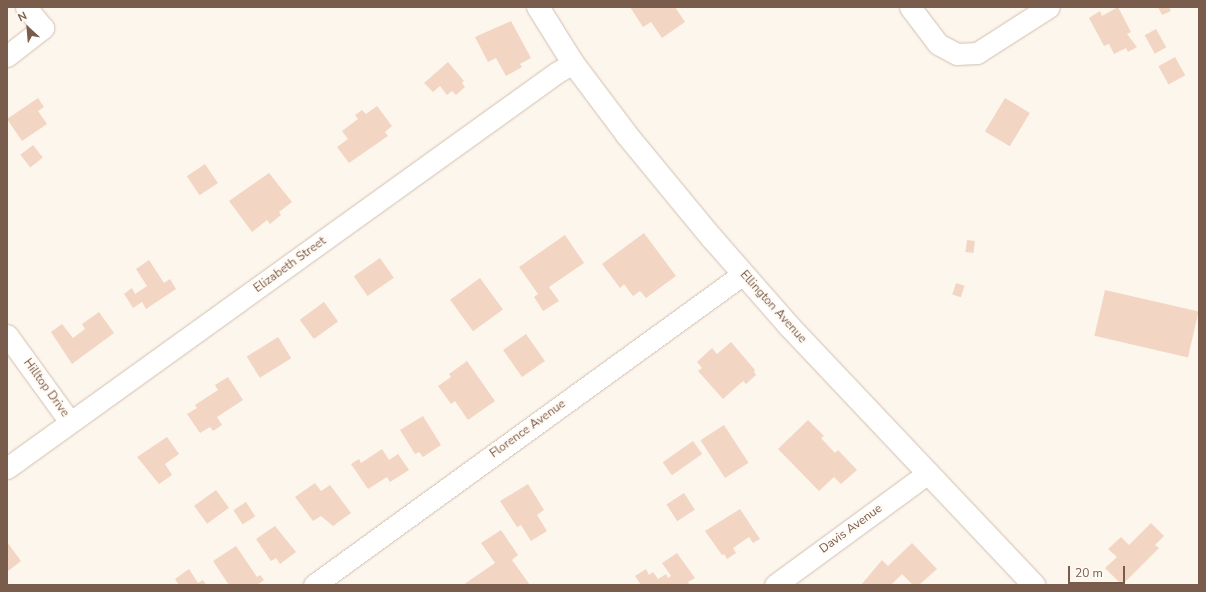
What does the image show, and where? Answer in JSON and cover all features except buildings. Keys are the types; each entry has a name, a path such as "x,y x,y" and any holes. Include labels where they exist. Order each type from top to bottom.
{"street":[{"path":"7,56 43,28 26,7"},
{"name":"Ellington Avenue","path":"539,7 573,63 651,166 742,274 1034,585"},
{"path":"910,7 938,44 957,54 977,53 1049,7"},
{"name":"Elizabeth Street","path":"7,468 556,72 573,63"},
{"name":"Florence Avenue","path":"314,585 742,274"},
{"name":"Hilltop Drive","path":"7,335 70,422"},
{"name":"Davis Avenue","path":"774,585 928,473"}]}
